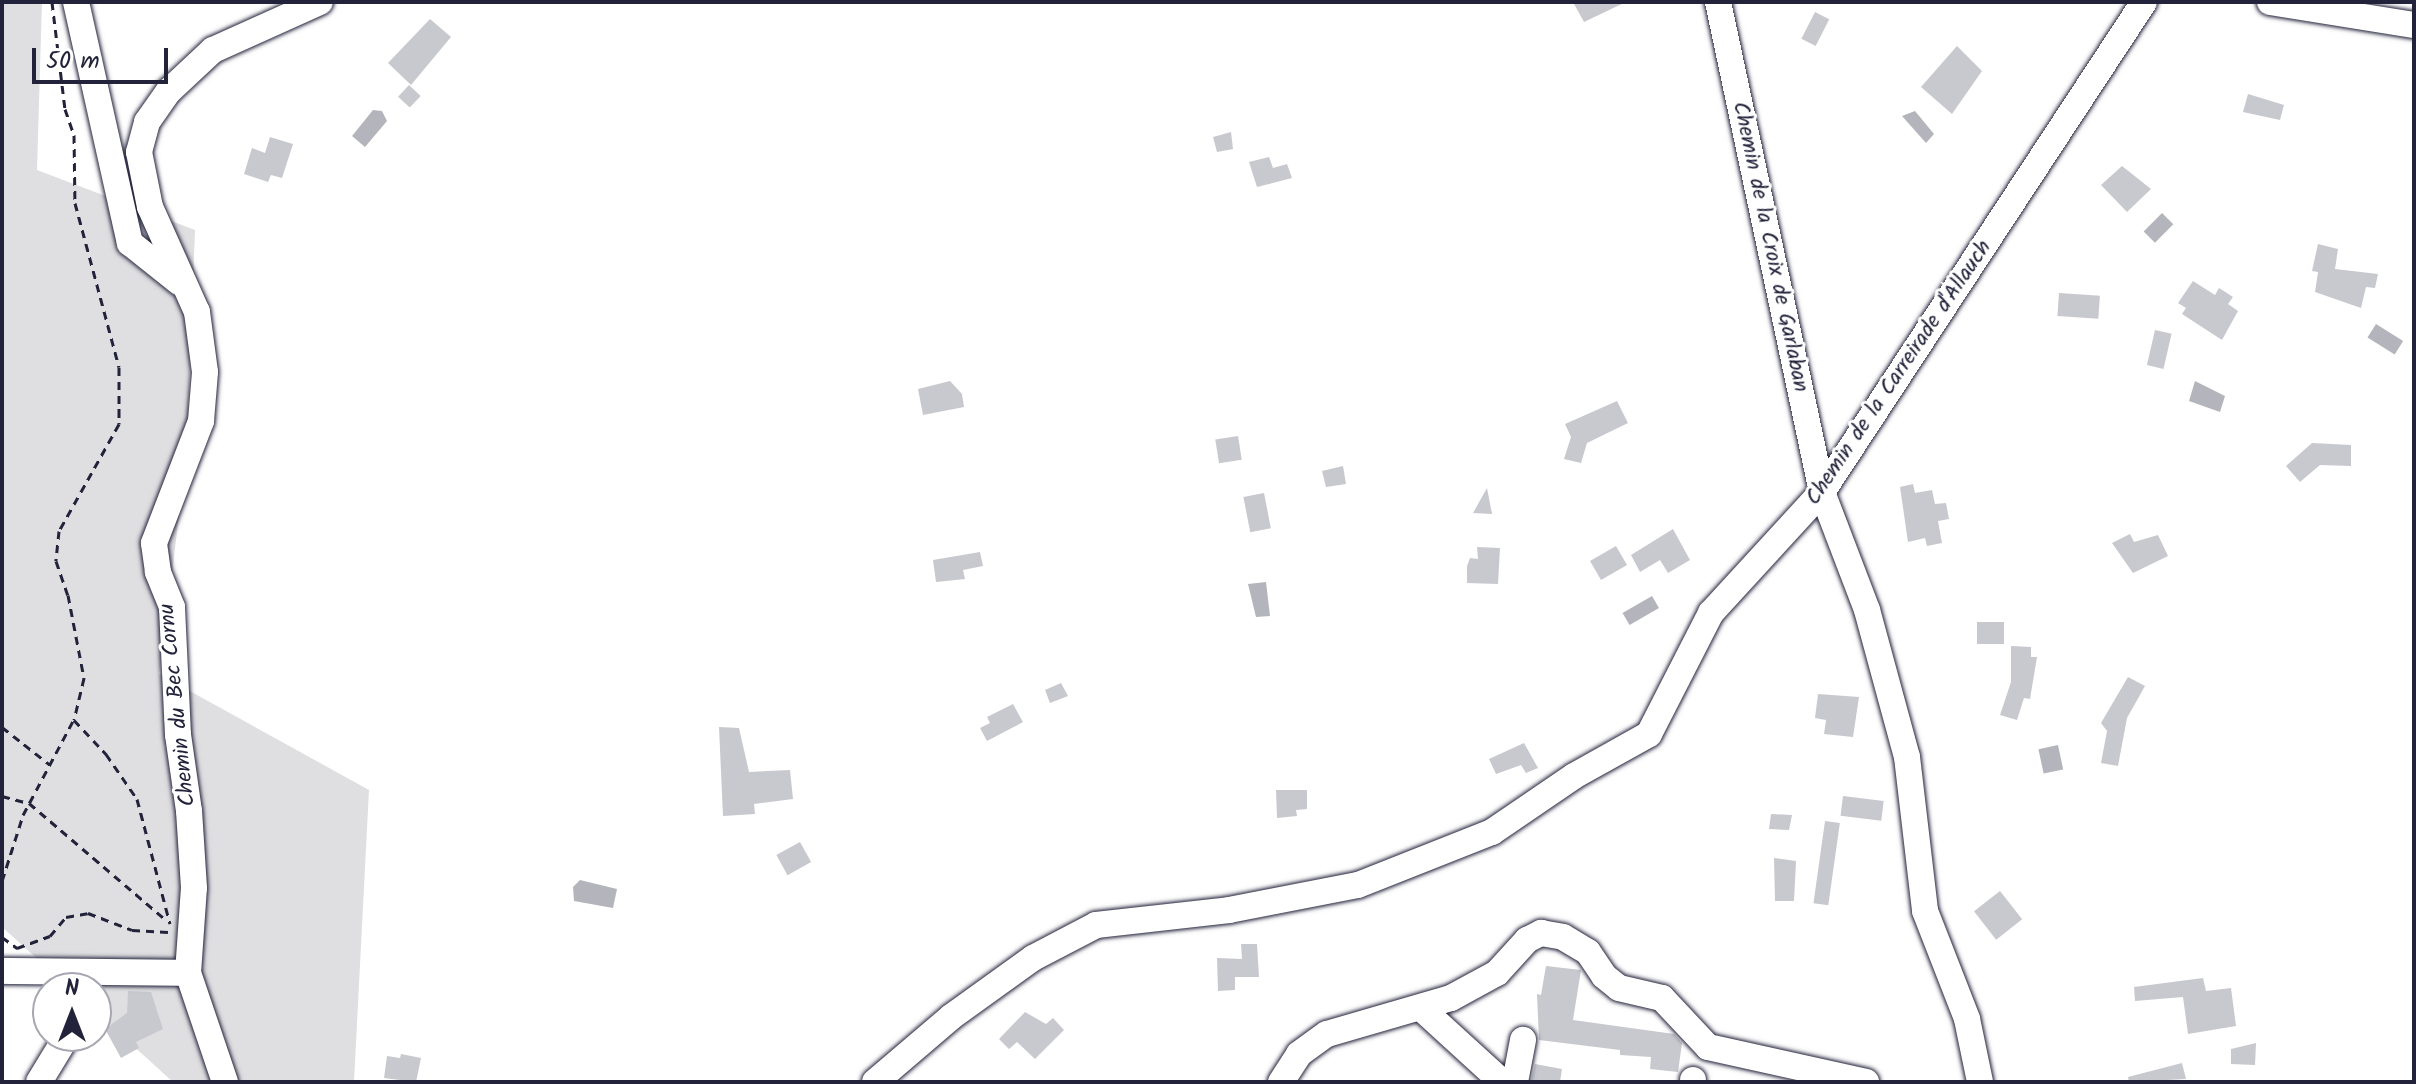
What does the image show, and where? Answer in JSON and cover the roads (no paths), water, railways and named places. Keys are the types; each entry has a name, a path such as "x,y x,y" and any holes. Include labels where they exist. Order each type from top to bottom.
{"street":[{"path":"76,2 130,243 179,282"},
{"name":"Chemin de la Croix de Garlaban","path":"1718,2 1822,492 1867,610 1907,757 1925,911 1967,1019 1980,1082"},
{"name":"Chemin de la Carreirade d'Allauch","path":"875,1082 951,1017 1033,958 1096,925 1229,910 1358,885 1492,832 1574,776 1649,734 1711,613 1822,492 2144,2"},
{"path":"2270,2 2414,25"},
{"name":"Chemin du Bec Cornu","path":"188,973 194,888 189,811 178,735 172,607 158,572 154,543 201,421 205,372 197,312 179,282 150,207 139,152 147,122 169,91 213,50 309,8"},
{"path":"1281,1082 1299,1054 1327,1034 1421,1008 1497,973 1527,940 1541,933 1563,937 1588,952 1604,976 1619,988 1662,998 1708,1047 1787,1074 1866,1082"},
{"path":"2,971 32,973"},
{"path":"112,977 188,973 225,1082"},
{"path":"1421,1008 1502,1082"},
{"path":"1515,1082 1523,1040"},
{"path":"39,1082 57,1052"}]}
